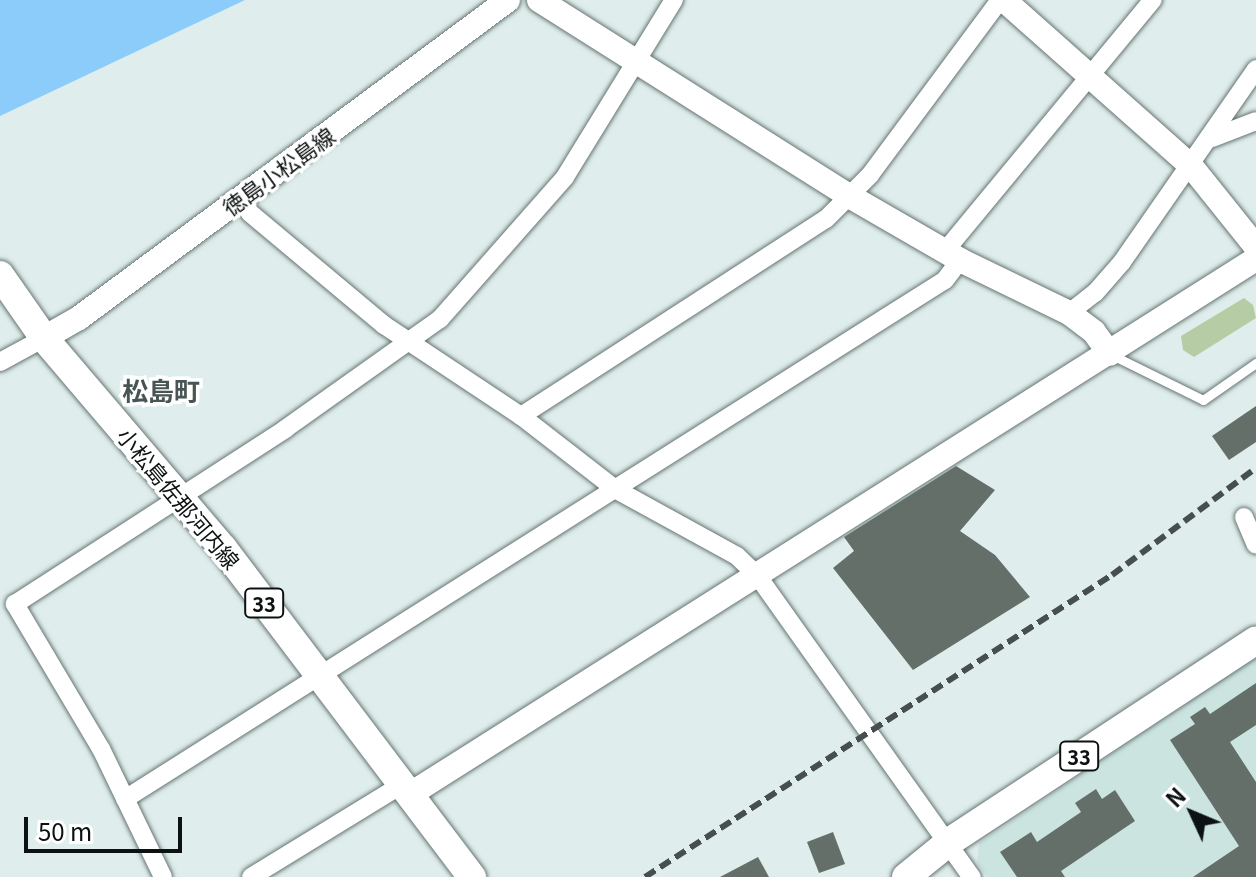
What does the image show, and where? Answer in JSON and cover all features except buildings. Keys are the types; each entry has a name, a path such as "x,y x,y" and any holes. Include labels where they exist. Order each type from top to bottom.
{"main road":[{"name":"小松島佐那河内線","path":"0,275 44,338 223,548 472,877"},
{"name":"33","path":"906,877 949,842 1256,640"}],"street":[{"name":"徳島小松島線","path":"44,338 508,0"},
{"path":"539,0 634,63 851,197 953,256 1069,313 1094,332 1110,354"},
{"path":"163,877 125,799 8,608 410,344 440,319 565,177 674,0"},
{"path":"251,877 405,790 757,575 1255,260 1192,167 1002,0 851,197 826,219 521,416"},
{"path":"125,799 320,679 945,280 953,256 1090,75 1153,0"},
{"path":"1069,313 1122,262 1192,167 1256,69"},
{"path":"1212,138 1256,121"},
{"path":"240,198 250,213 410,344 521,416 615,489 737,556 757,575 972,877"},
{"path":"0,362 44,338"},
{"path":"1244,517 1256,545"}],"lane":[{"path":"1110,354 1203,400 1256,363"}],"shaded area":[{"path":"1256,657 1256,877 987,877 977,862 979,843"}],"green space":[{"path":"1244,298 1253,305 1256,318 1194,357 1183,350 1181,336"}],"water":[{"path":"0,0 245,0 0,116"}],"railway":[{"path":"645,877 1112,575 1256,468"}],"district":[{"name":"松島町","path":"161,390"}]}
